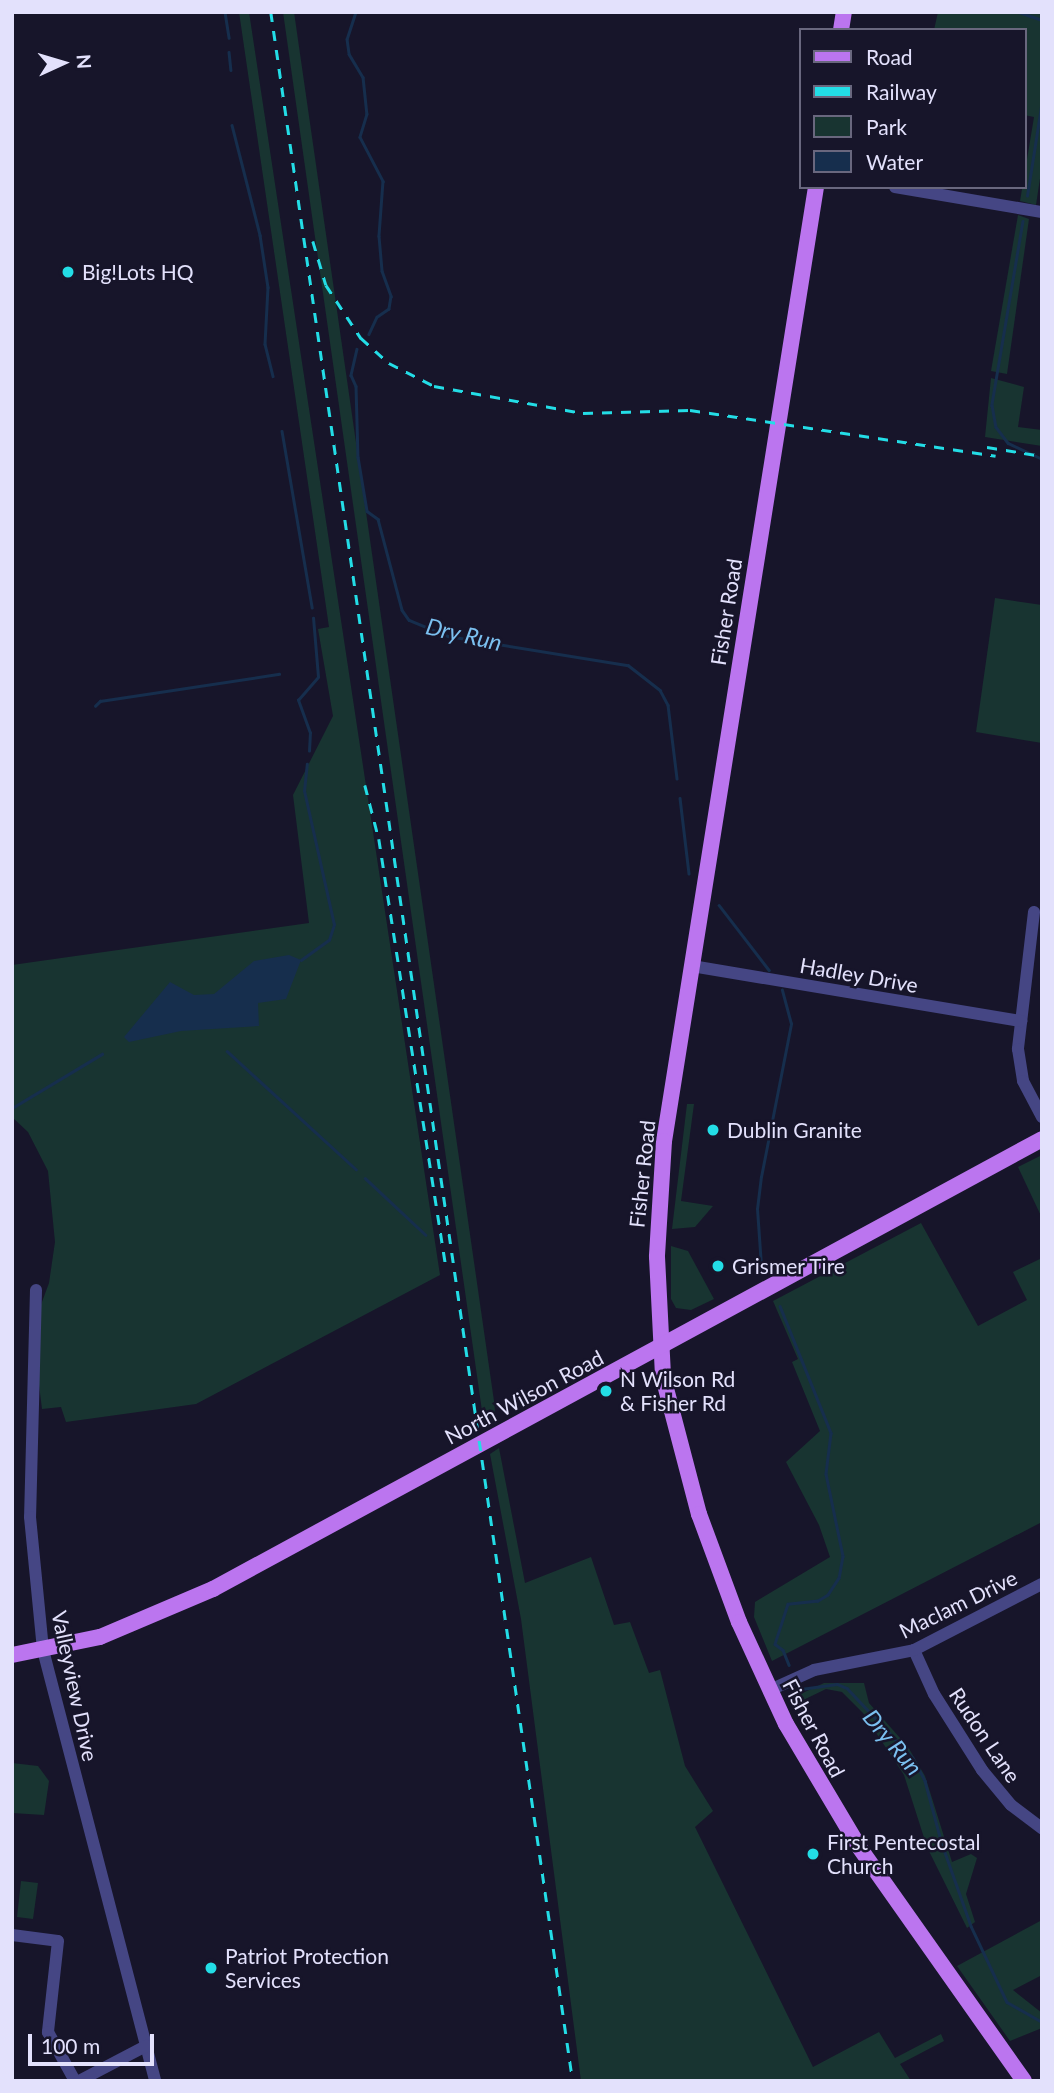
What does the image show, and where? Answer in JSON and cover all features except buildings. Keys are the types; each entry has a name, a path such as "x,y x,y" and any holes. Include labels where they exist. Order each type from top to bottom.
{"main road":[{"name":"Fisher Road","path":"816,189 659,1188 661,1347 669,1408 699,1514 770,1690 859,1847 1024,2081"},
{"name":"North Wilson Road","path":"12,1654 100,1637 173,1609 1042,1139"}],"street":[{"path":"907,189 1042,212"},
{"path":"1034,912 1021,1021 1021,1071 1042,1117"},
{"name":"Hadley Drive","path":"692,966 1021,1021"},
{"name":"Valleyview Drive","path":"36,1290 30,1529 43,1650 155,2081"},
{"name":"Maclam Drive","path":"770,1690 814,1670 915,1650 1042,1584"},
{"name":"Rudon Lane","path":"915,1650 934,1695 982,1770 1012,1805 1042,1828"},
{"path":"12,1935 58,1941 48,2032 77,2081 146,2046"}],"green space":[{"path":"239,12 249,12 440,1275 196,1404 66,1422 61,1407 42,1409 39,1385 39,1310 49,1283 55,1242 48,1171 28,1132 12,1117 12,965 309,923 293,795 333,716 318,629 329,627"},
{"path":"283,12 294,12 494,1401 496,1421 484,1425"},
{"path":"938,12 1042,14 1042,165 1036,205 1020,201 1022,189 1026,189 1026,165 1034,117 1026,115 1026,28 934,28"},
{"path":"1018,215 1029,219 1007,374 991,371"},
{"path":"991,378 1024,387 1018,427 1042,430 1042,446 985,437"},
{"path":"995,598 1042,605 1042,743 976,732"},
{"path":"687,1104 694,1104 681,1201 713,1206 695,1227 672,1229"},
{"path":"1042,1155 1042,1218 1018,1167"},
{"path":"921,1223 978,1326 1027,1300 1013,1272 1042,1258 1042,1522 772,1661 754,1617 755,1602 830,1557 819,1525 786,1462 820,1431 792,1362 798,1359 773,1301"},
{"path":"671,1246 688,1251 714,1299 691,1310 676,1308 671,1299"},
{"path":"499,1448 525,1583 591,1557 614,1625 630,1622 649,1673 660,1670 685,1766 713,1811 695,1827 813,2067 879,2032 895,2058 941,2034 944,2041 900,2064 911,2081 581,2081 521,1619 490,1454"},
{"path":"824,1683 864,1683 869,1703 908,1747 925,1776 952,1862 971,1854 977,1858 966,1894 975,1922 967,1928 927,1847 904,1775 863,1713 842,1692 826,1689 793,1705 790,1699"},
{"path":"12,1763 38,1766 49,1781 44,1815 12,1813"},
{"path":"21,1881 38,1883 33,1919 17,1917"},
{"path":"1042,1920 1042,1975 1013,1990 1042,2013 1042,2028 1010,2041 957,1966"}],"water":[{"path":"289,955 301,960 286,999 258,1003 259,1026 181,1031 129,1042 124,1037 170,982 194,995 214,994 254,961"}],"waterway":[{"path":"225,12 229,38"},
{"name":"Dry Run","path":"356,12 347,39 349,54 363,77 367,114 360,137 383,181 379,236 382,271 391,296 389,309 377,317 369,334"},
{"path":"969,12 979,12"},
{"path":"1019,12 1042,20"},
{"path":"229,52 231,70"},
{"path":"1027,196 1042,100"},
{"path":"232,125 260,235 268,287 265,344 273,376"},
{"path":"1023,221 992,405 996,427 1008,443 1042,459"},
{"name":"Dry Run","path":"357,349 351,375 356,386 358,457 367,511 378,519 402,610 409,620 448,636 628,665 660,690 668,705 677,778"},
{"path":"282,431 312,607"},
{"path":"309,751 310,733 298,700 318,677 313,618"},
{"path":"95,706 100,701 279,674"},
{"path":"301,960 329,940 334,925 304,791 307,764"},
{"name":"Dry Run","path":"680,798 689,873"},
{"name":"Dry Run","path":"719,905 769,970"},
{"name":"Dry Run","path":"761,1266 757,1209 791,1024 782,990"},
{"path":"227,1051 356,1169"},
{"path":"12,1108 102,1054"},
{"path":"365,1178 426,1235"},
{"name":"Dry Run","path":"780,1306 831,1433 826,1474 843,1556 839,1578 828,1595 818,1601 788,1604 775,1644 783,1650 789,1665"},
{"name":"Dry Run","path":"801,1689 837,1684 847,1688 913,1758 925,1781 942,1844 971,1926 1007,2002 1042,2022"}],"railway":[{"path":"271,12 573,2081"},
{"path":"313,241 326,285 361,338 389,363 434,386 583,413 690,410 996,456"},
{"path":"987,447 1042,456"},
{"path":"365,785 379,839 446,1268"}],"place":[{"name":"Big!Lots HQ","path":"68,272"},
{"name":"Dublin Granite","path":"713,1130"},
{"name":"Grismer Tire","path":"718,1266"},
{"name":"N Wilson Rd & Fisher Rd","path":"606,1391"},
{"name":"First Pentecostal Church","path":"813,1854"},
{"name":"Patriot Protection Services","path":"211,1968"}]}
